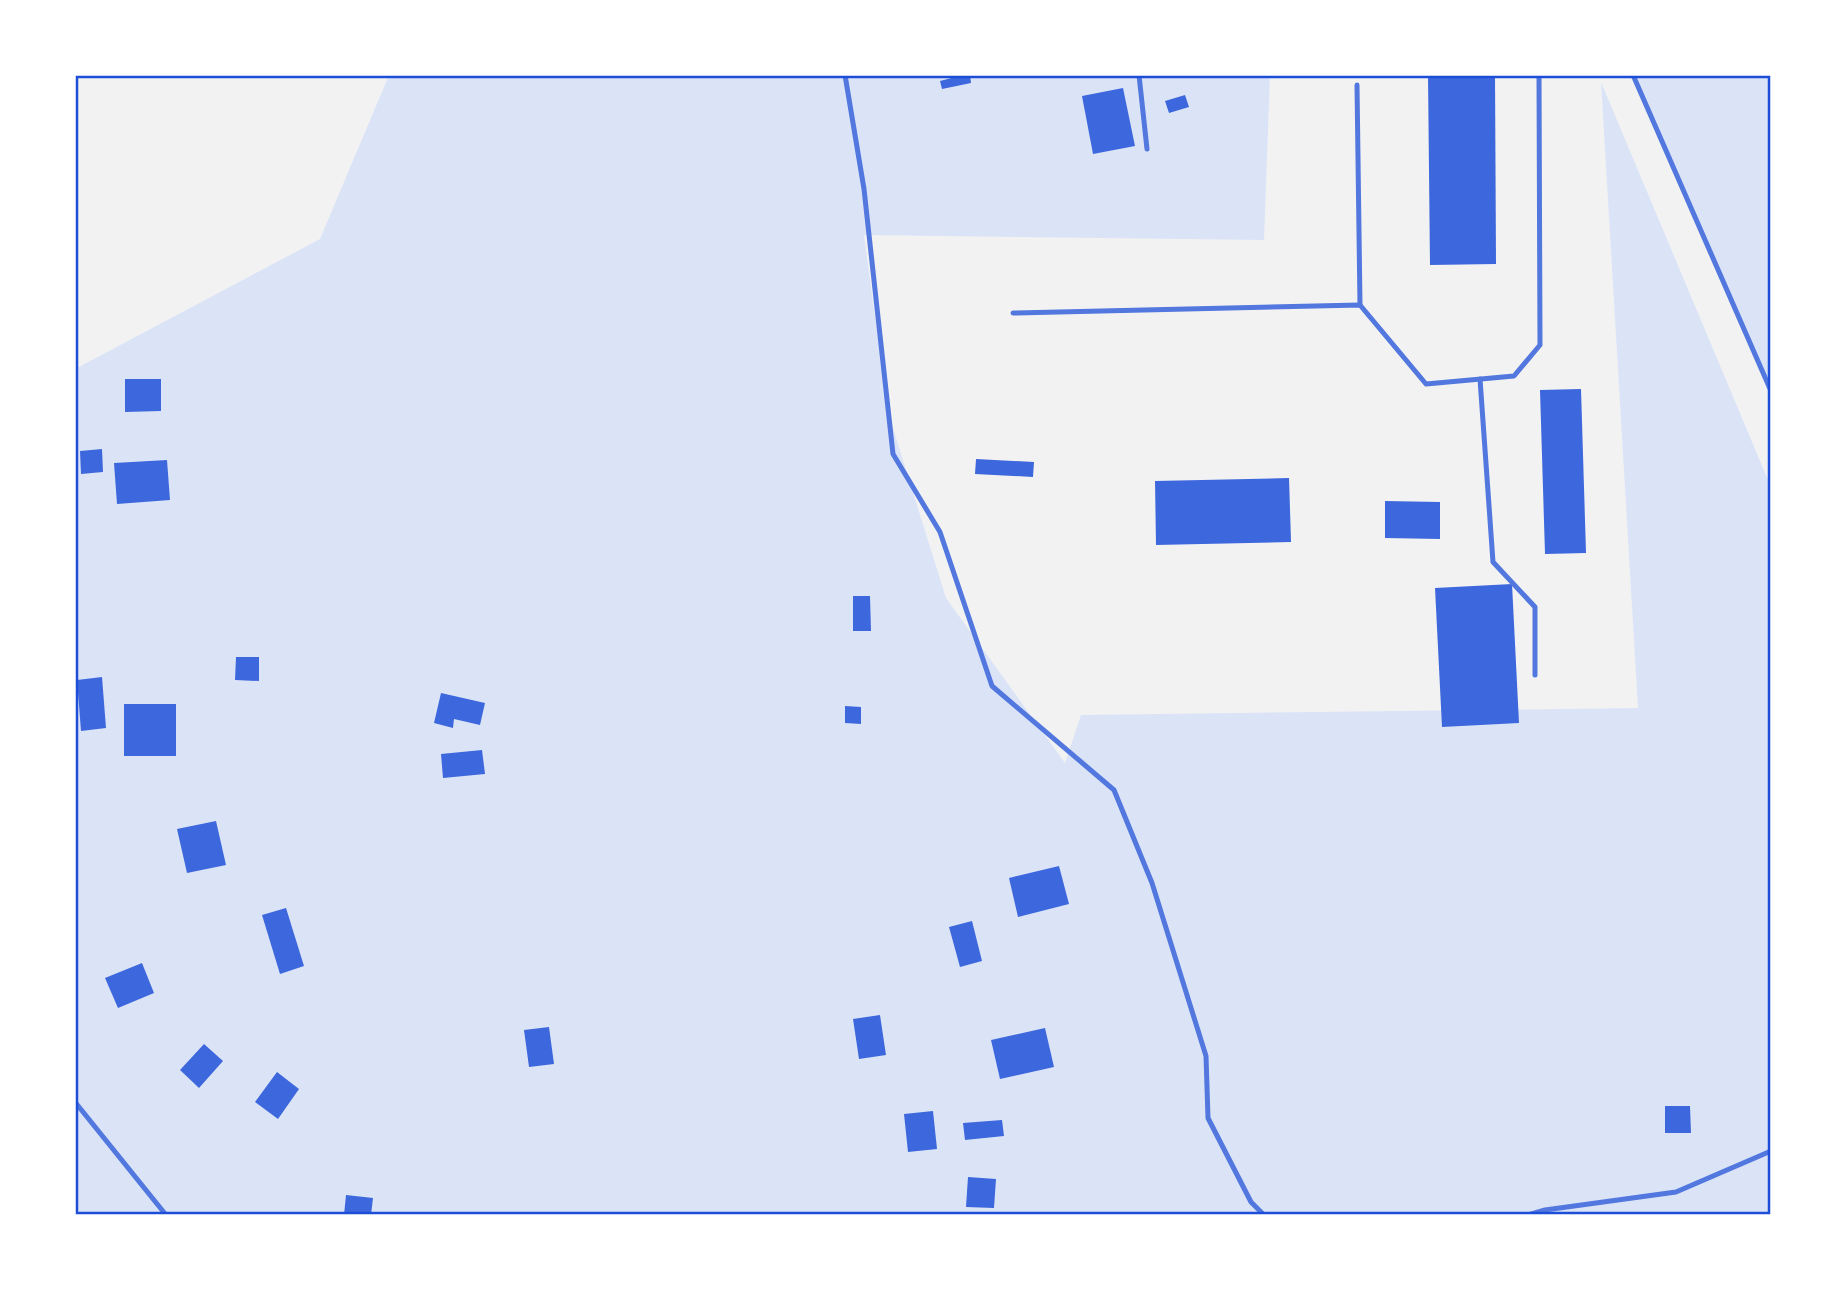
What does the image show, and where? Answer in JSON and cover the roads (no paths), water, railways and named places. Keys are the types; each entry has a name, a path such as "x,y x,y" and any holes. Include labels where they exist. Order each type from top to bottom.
{"lane":[{"path":"845,75 864,189 893,454 940,532 992,686 1114,790 1152,883 1206,1056 1208,1118 1251,1202 1264,1215"},
{"path":"1139,75 1146,149"},
{"path":"1357,85 1360,304 1426,384 1514,376 1540,345 1539,75"},
{"path":"1633,75 1771,391"},
{"path":"1013,313 1360,304"},
{"path":"1480,379 1493,562 1535,607 1535,675"},
{"path":"75,1102 166,1215"},
{"path":"1528,1215 1545,1210 1676,1192 1771,1151"}]}
